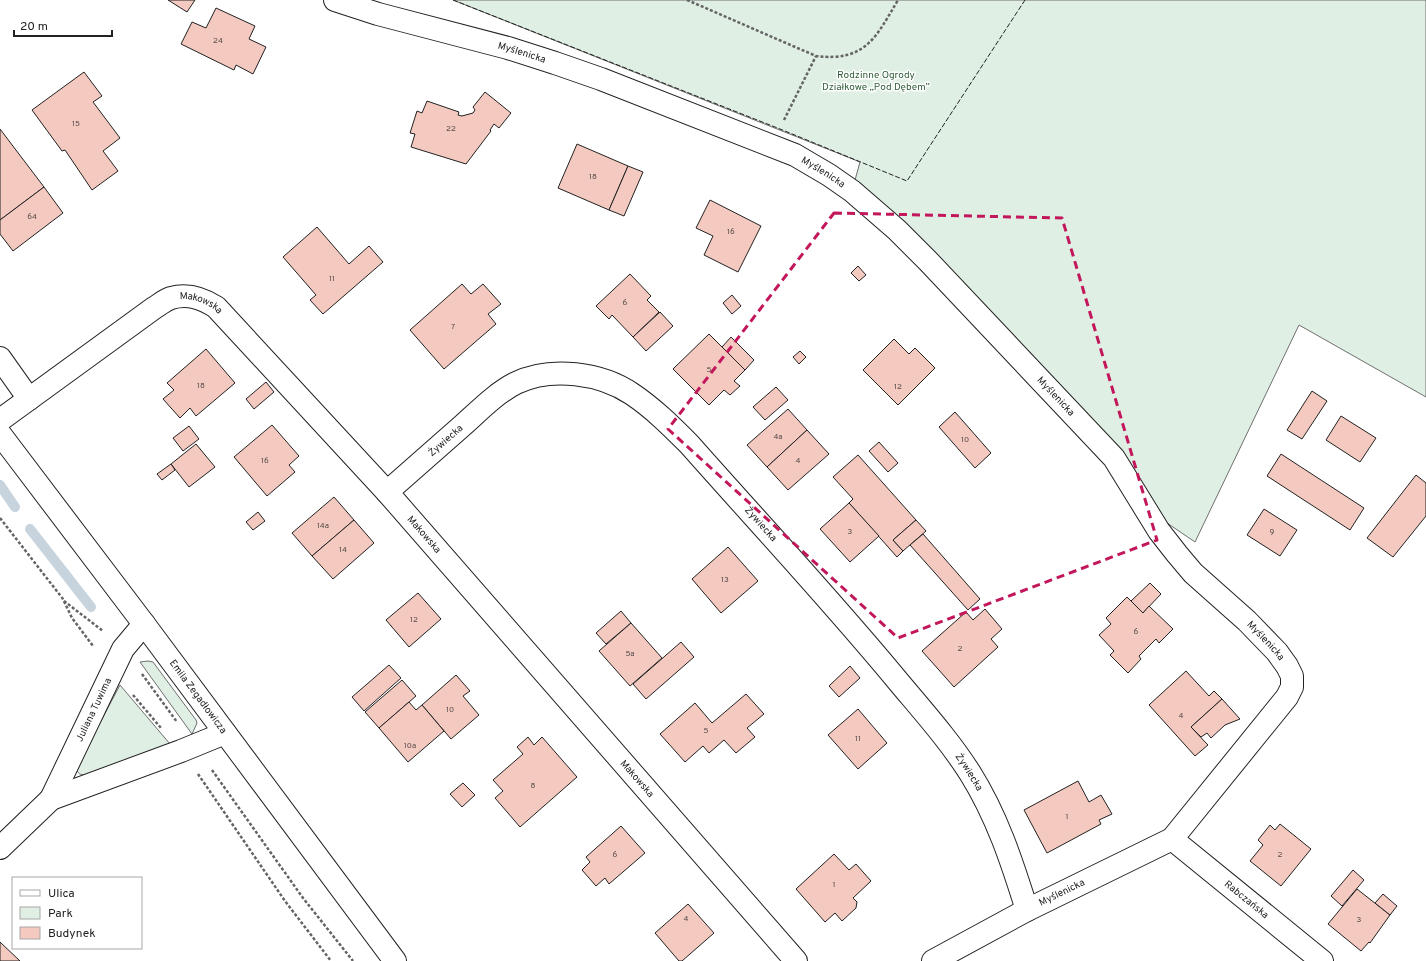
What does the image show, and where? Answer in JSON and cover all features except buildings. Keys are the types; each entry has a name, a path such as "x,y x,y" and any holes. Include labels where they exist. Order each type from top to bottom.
{"street":[{"name":"Myślenicka","path":"336,0 378,14 508,48 601,79 795,155 852,191 897,230 928,261 1114,458 1159,531 1177,554 1193,573 1247,620 1277,652 1287,666 1292,676 1292,686 1287,697 1172,839 1027,910 933,961"},
{"name":"Makowska","path":"0,420 170,298 192,296 205,300 216,307 387,492 796,961"},
{"path":"0,358 29,399"},
{"name":"Żywiecka","path":"387,492 493,398 517,382 541,375 564,372 588,376 614,383 632,394 658,414 689,444 873,651 944,738 970,772 1000,830 1009,852 1027,910"},
{"name":"Emila Zegadłowicza","path":"0,434 144,624 395,961"},
{"name":"Juliana Tuwima","path":"0,848 51,799 123,650 144,624"},
{"name":"Juliana Tuwima","path":"51,799 225,733"},
{"name":"Rabczańska","path":"1172,839 1322,961"}],"path":[{"path":"687,0 816,56 828,58 848,56 869,44 878,33 898,0"},
{"path":"772,146 816,56"},
{"path":"0,518 62,599 72,618 112,672 188,748 353,961"},
{"path":"62,599 115,640 123,650 188,748 285,901 332,961"}],"highlighted area":[{"path":"834,213 1062,218 1157,540 898,638 668,429"}],"green space":[{"name":"Rodzinne Ogrody Działkowe „Pod Dębem”","path":"453,0 1426,0 1426,397 1299,325 1195,542 1145,508 1114,458 852,191 860,162"},
{"path":"140,662 153,662 196,720 197,723 192,734"},
{"path":"120,685 170,744 86,775 78,773 76,768"}],"waterway":[{"path":"0,485 15,507"},
{"path":"30,529 91,607"}],"fence":[{"path":"453,0 780,129 907,181 1025,0"}]}
